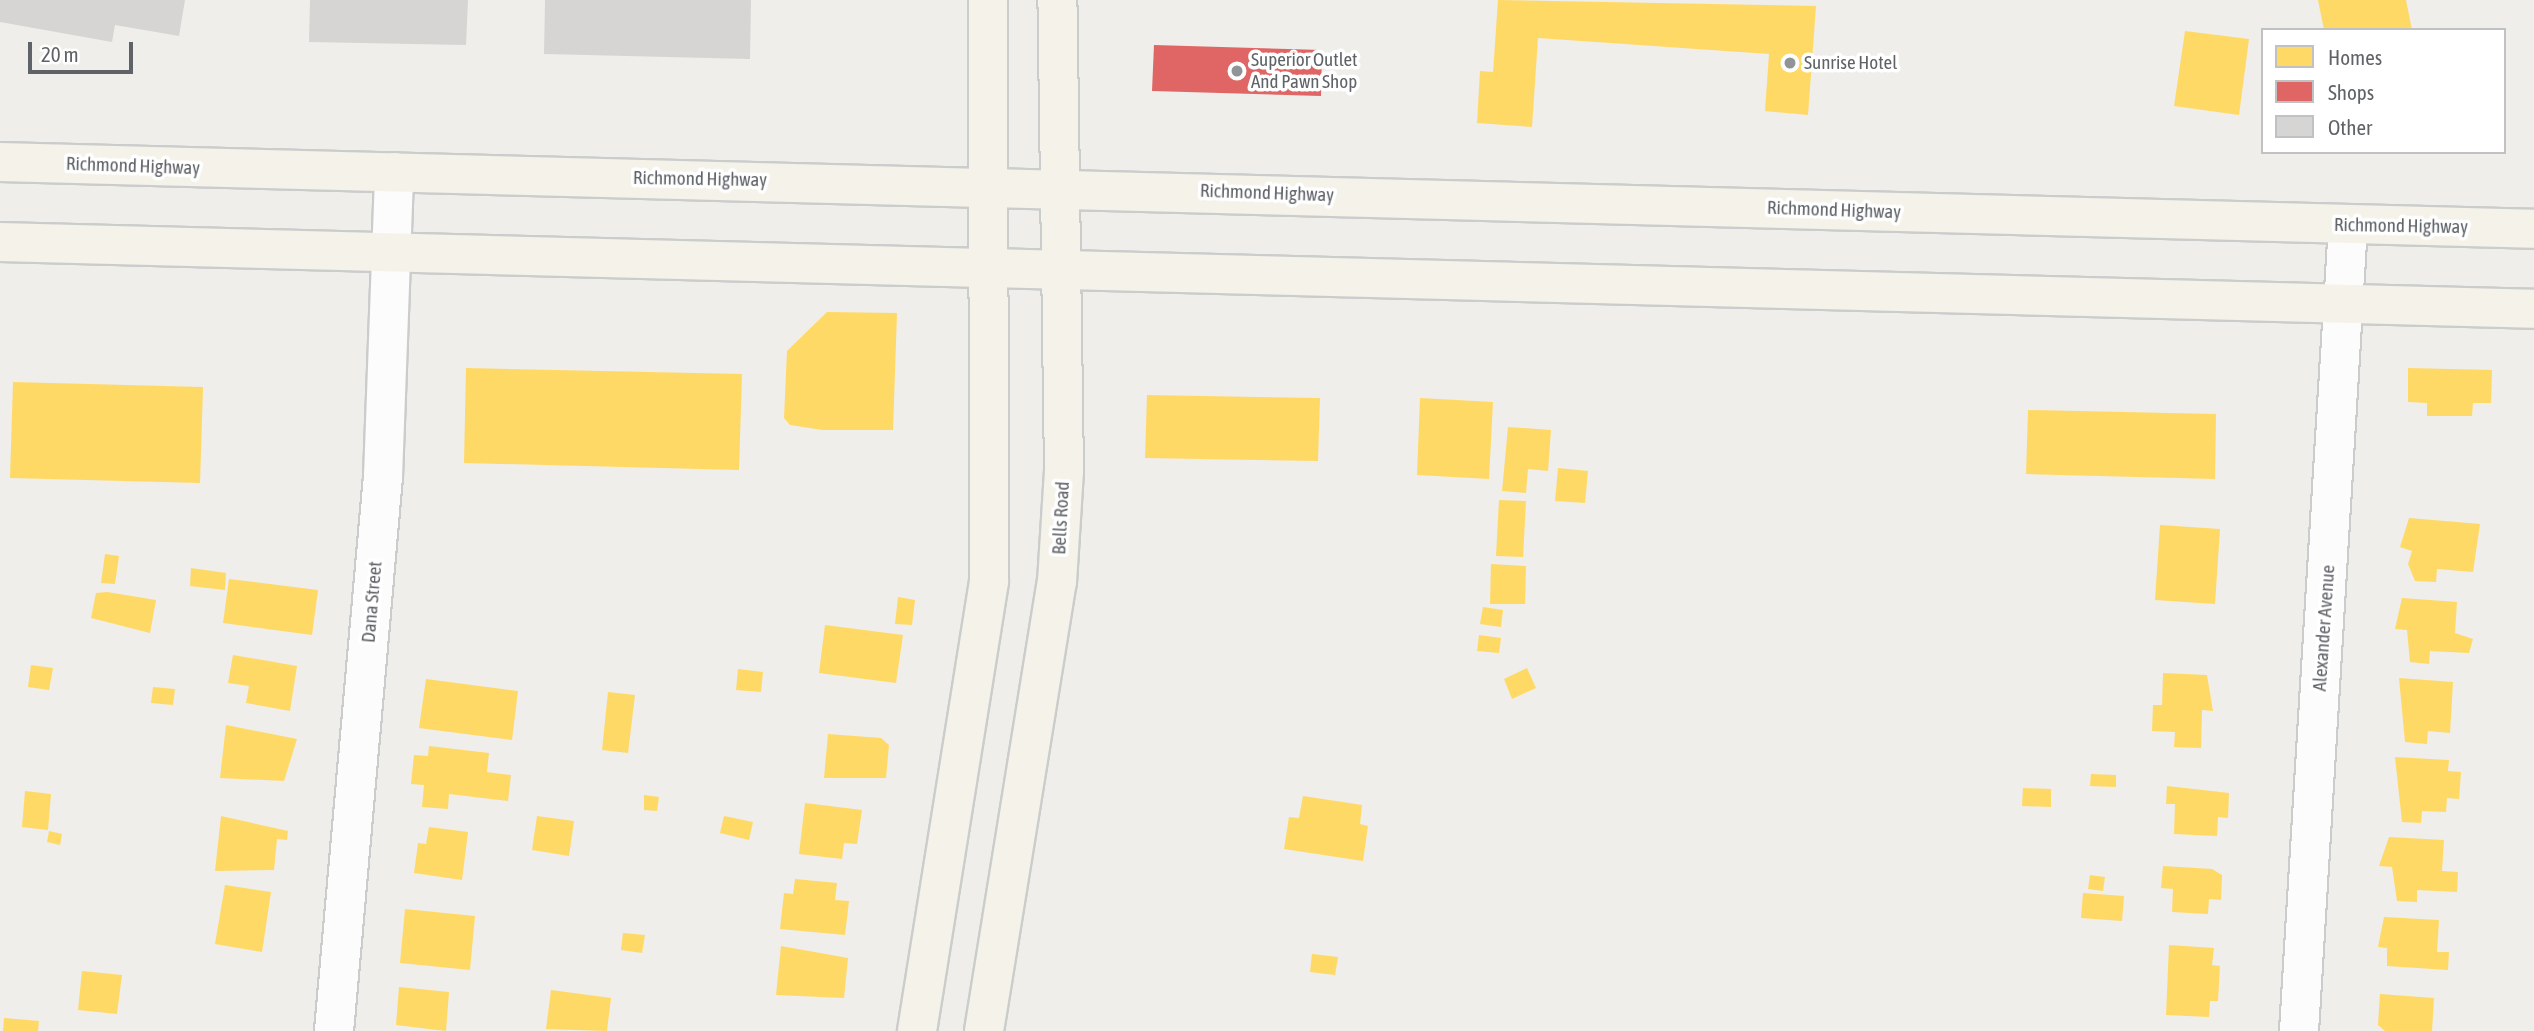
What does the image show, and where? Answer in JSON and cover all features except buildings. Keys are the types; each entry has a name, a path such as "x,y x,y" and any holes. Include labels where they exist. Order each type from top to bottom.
{"main road":[{"path":"917,1031 975,702 989,582 992,264 988,0"},
{"name":"Bells Road","path":"984,1031 1057,582 1064,472 1057,0"},
{"name":"Richmond Highway","path":"0,162 991,186 2348,226 2534,229"},
{"path":"0,242 391,253 992,264 2534,309"}],"street":[{"name":"Dana Street","path":"334,1031 383,477 394,172"},
{"name":"Alexander Avenue","path":"2299,1031 2348,226"}],"place":[{"name":"Sunrise Hotel","path":"1790,63"},
{"name":"Superior Outlet And Pawn Shop","path":"1237,71"}]}
